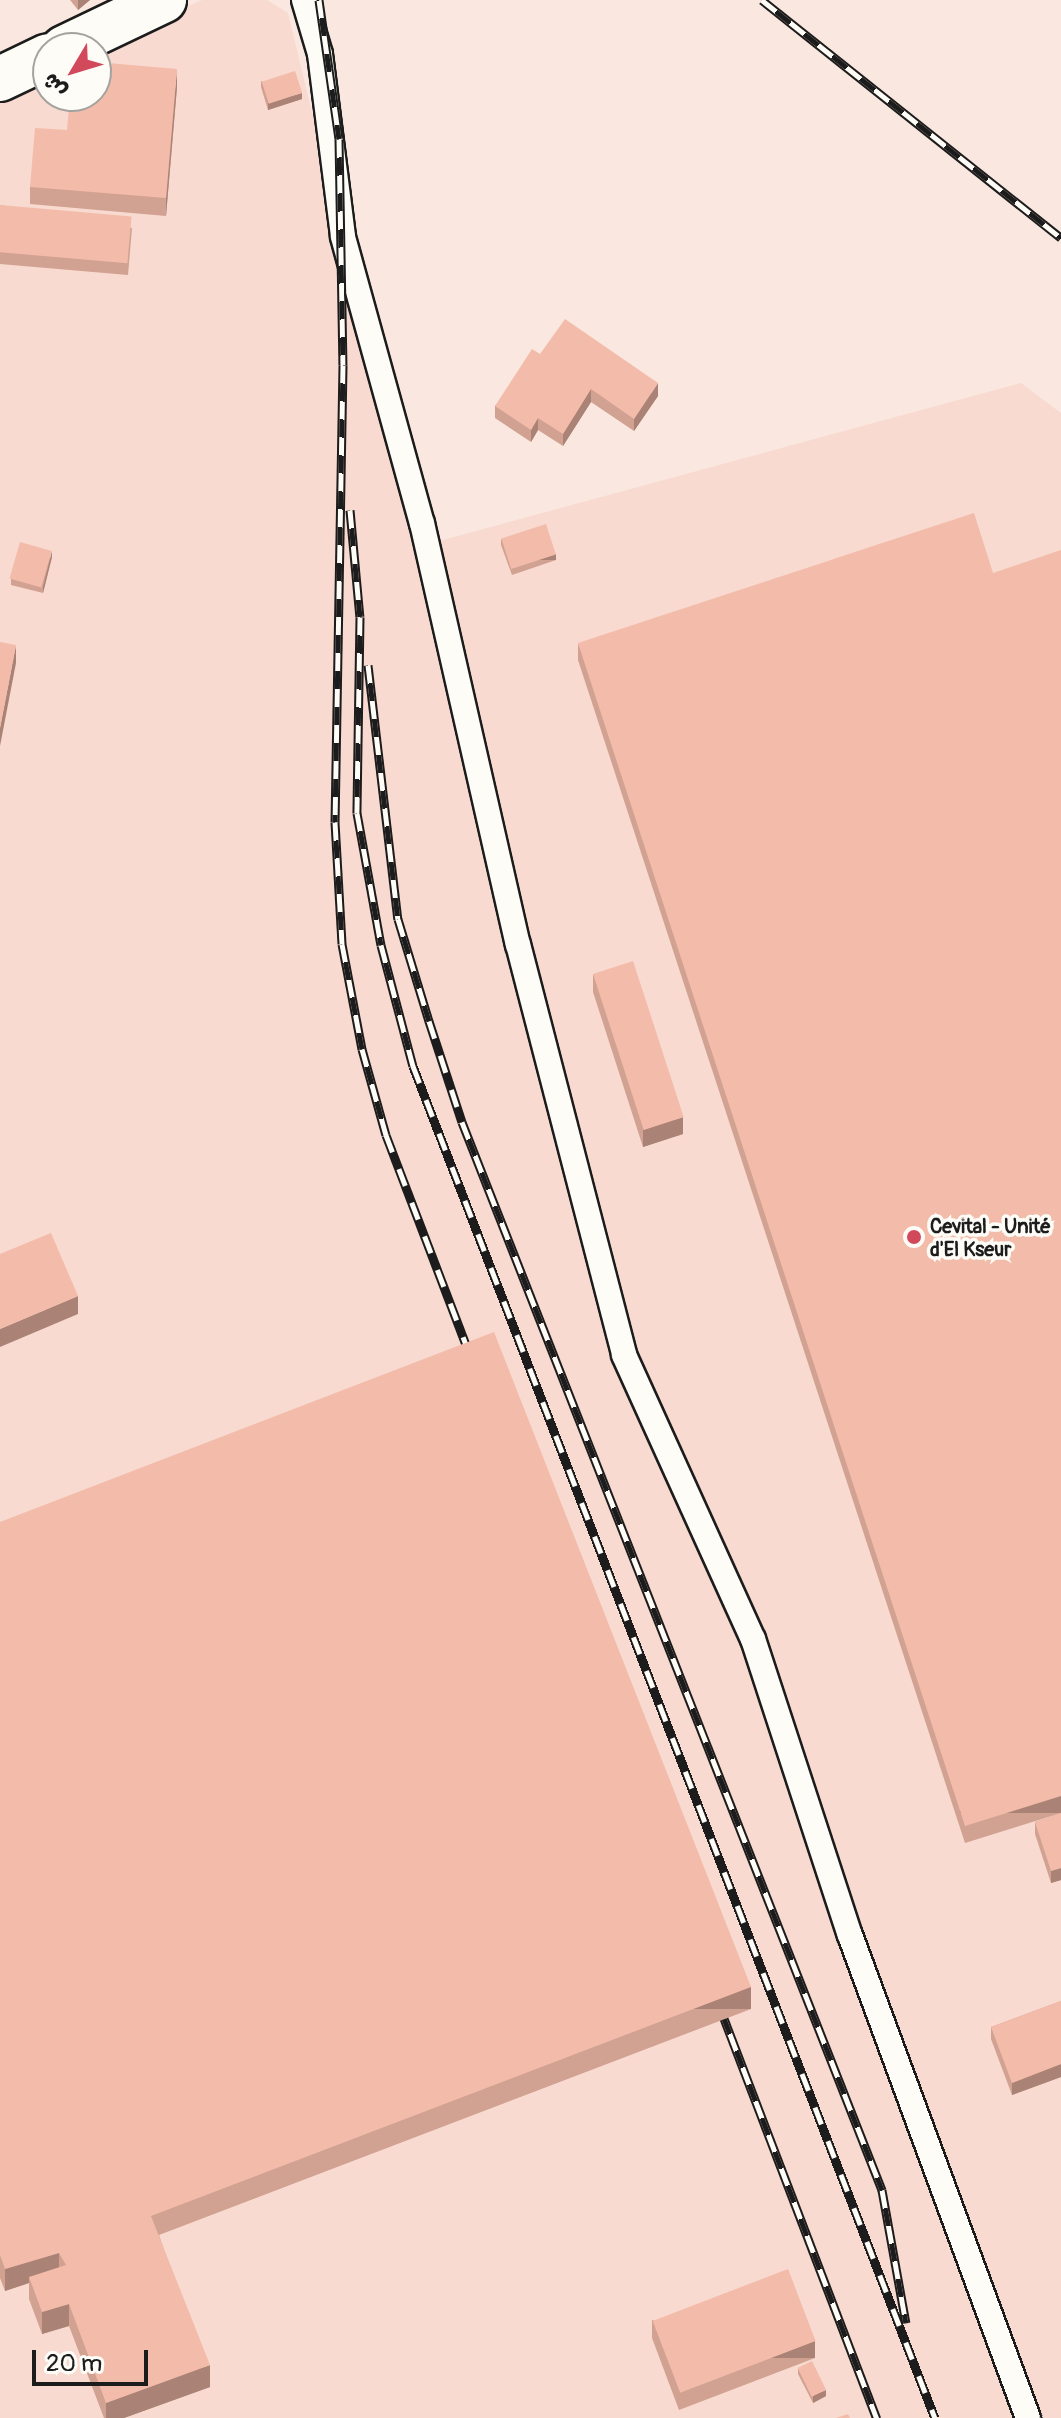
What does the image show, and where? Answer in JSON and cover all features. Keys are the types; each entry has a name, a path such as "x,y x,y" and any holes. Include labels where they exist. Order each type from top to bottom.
{"street":[{"path":"97,32 164,0"},
{"path":"0,79 32,64"}],"lane":[{"path":"304,0 320,54 343,237 422,523 518,944 624,1355 753,1639 850,1935 1028,2418"}],"shaded area":[{"path":"202,0 267,0 288,13 417,547 1021,383 1061,413 1061,2418 0,2418 0,90 32,76 32,112 112,112 112,40"}],"building":[{"path":"112,63 177,69 166,198 30,187 35,128 67,130 69,112 112,112"},
{"path":"295,71 302,93 269,104 262,82"},
{"path":"0,205 131,217 127,263 0,252"},
{"path":"565,319 658,383 634,419 591,389 563,434 538,418 531,430 495,406 532,349 540,354"},
{"name":"Cevital - Unité d'El Kseur","path":"974,513 993,573 1061,550 1061,1796 965,1826 578,643"},
{"path":"546,524 556,554 511,569 501,539"},
{"path":"20,542 52,551 41,588 10,579"},
{"path":"0,642 16,645 0,728"},
{"path":"633,961 684,1117 644,1130 593,974"},
{"path":"51,1233 78,1296 0,1329 0,1254"},
{"path":"494,1332 751,1987 151,2216 210,2365 106,2403 69,2304 42,2312 29,2277 66,2265 59,2253 5,2269 0,2255 0,1522"},
{"path":"1061,1813 1061,1868 1051,1871 1035,1822"},
{"path":"1061,2001 1061,2064 1012,2083 991,2027"},
{"path":"788,2269 816,2341 680,2393 653,2321"},
{"path":"812,2361 826,2390 812,2397 798,2368"}],"railway":[{"path":"319,0 339,139 343,365 335,822 342,944 362,1049 386,1135 474,1365"},
{"path":"762,0 1061,238"},
{"path":"350,510 360,617 357,813 381,945 413,1066 935,2418"},
{"path":"368,665 398,919 429,1021 462,1122 882,2190 906,2323"},
{"path":"717,2000 877,2418"}],"place":[{"name":"Cevital - Unité d'El Kseur","path":"914,1237"}]}
